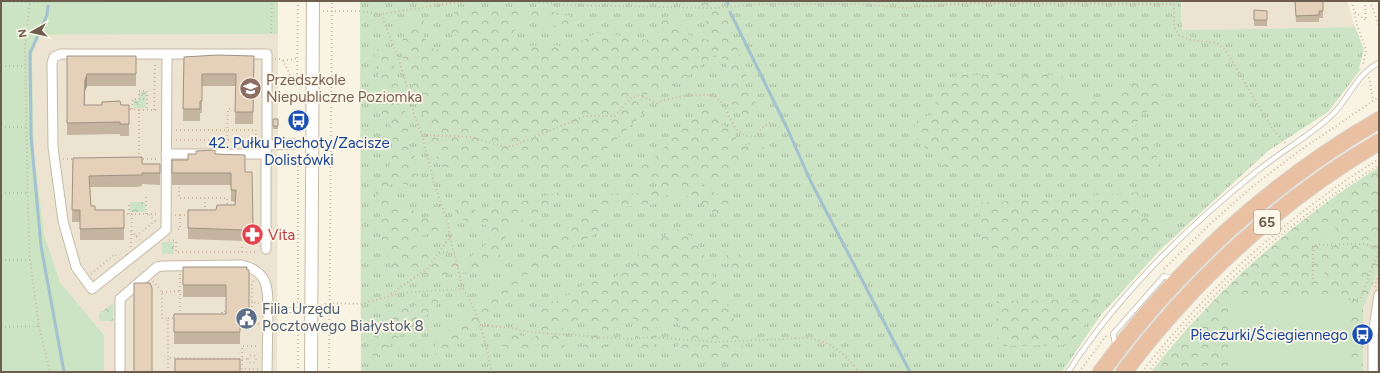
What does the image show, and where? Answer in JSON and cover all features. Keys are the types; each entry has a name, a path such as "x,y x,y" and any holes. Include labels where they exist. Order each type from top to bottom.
{"highway":[{"name":"65","path":"1101,372 1116,351 1155,304 1177,280 1240,220 1277,189 1327,153 1379,120"},
{"name":"65","path":"1124,372 1168,317 1208,276 1262,226 1313,186 1379,142"},
{"path":"1155,304 1168,317"}],"street":[{"path":"311,372 313,6"},
{"path":"167,55 171,154 166,230 92,289 79,274 63,221 53,147 53,60 57,55 61,54 267,54 267,146 264,251"},
{"path":"171,154 256,154 267,146 296,146"},
{"path":"120,372 120,299 157,268 163,266 234,265 252,268 259,272 265,283 267,290 268,310 267,372"},
{"path":"1373,372 1373,335 1376,294"},
{"path":"268,310 278,310"}],"lane":[{"path":"1068,372 1104,323 1158,261 1213,208 1289,147 1332,115 1366,71 1379,63"},
{"path":"296,146 313,144"},
{"path":"1116,351 1113,334 1164,276 1177,280"},
{"path":"278,310 312,310"}],"path":[{"path":"30,1 25,44 27,193 30,260 39,326 50,372"},
{"path":"1,2 272,1 271,33"},
{"path":"284,61 297,88 298,1"},
{"path":"329,372 332,1"},
{"path":"313,6 332,11 358,11 381,14 466,1"},
{"path":"531,1 564,5 715,8 776,4 856,4 908,8 967,3 1169,2 1174,4 1174,27 1180,35 1191,40 1217,43 1226,51 1272,128 1289,147"},
{"path":"1352,1 1357,25 1366,50 1363,66"},
{"path":"1355,12 1366,20 1364,1"},
{"path":"1370,1 1379,26"},
{"path":"381,14 400,63 422,135 434,183 448,224 463,289 472,302 480,325 492,372"},
{"path":"273,59 282,59 284,61 298,58"},
{"path":"153,60 155,61 154,110"},
{"path":"1,66 25,66"},
{"path":"1369,77 1374,100"},
{"path":"139,99 138,91 147,91 147,110"},
{"path":"422,135 470,137 506,147 512,146 585,116 615,116 632,97 641,96 657,103 669,98 692,95 714,95 724,106 730,121 738,131 750,137 756,136 772,121"},
{"path":"132,109 132,99 147,99"},
{"path":"125,109 139,110 139,160 148,160"},
{"path":"227,140 228,109 231,109"},
{"path":"1,127 26,127"},
{"path":"171,154 176,140 176,130 256,130 256,154"},
{"path":"176,140 256,140 267,146"},
{"path":"296,146 298,306"},
{"path":"60,159 81,159"},
{"path":"1142,372 1191,314 1254,252 1314,203 1379,159"},
{"path":"1148,372 1189,322 1255,257 1321,204 1379,165"},
{"path":"180,182 179,198 231,199"},
{"path":"1,193 27,193"},
{"path":"136,236 155,221 147,214 146,197 148,197"},
{"path":"206,198 206,216"},
{"path":"227,199 227,210"},
{"path":"129,202 131,250 141,242 131,231"},
{"path":"121,214 161,214"},
{"path":"180,215 192,215"},
{"path":"389,295 427,269 450,237"},
{"path":"176,241 176,253 242,253 264,251"},
{"path":"242,244 242,253"},
{"path":"1313,280 1313,244 1365,244 1379,250 1360,299 1349,299"},
{"path":"439,253 447,252 455,255"},
{"path":"88,277 115,254 119,260 121,258"},
{"path":"1,260 30,260"},
{"path":"180,270 180,318"},
{"path":"1376,294 1379,270"},
{"path":"151,279 162,292 162,318 185,318"},
{"path":"312,310 330,303 360,304 389,295 463,289"},
{"path":"162,292 180,291"},
{"path":"252,302 252,324 255,324"},
{"path":"222,318 222,311 226,311"},
{"path":"298,314 298,372"},
{"path":"168,318 168,372"},
{"path":"215,318 227,318"},
{"path":"480,325 512,328 527,332 630,339 652,337 714,342 806,338 818,339 833,345 843,353 859,372"},
{"path":"1,327 39,326"},
{"path":"260,352 260,346 242,346 242,369 260,369 260,364"},
{"path":"168,358 248,359"}],"shaded area":[{"path":"1347,1 1355,27 1182,30 1182,2"},
{"path":"278,34 277,372 104,372 104,335 60,282 44,234 34,153 32,54 41,35"},
{"path":"1379,268 1379,372 1363,372 1363,309"}],"green space":[{"path":"1,1 278,1 278,34 41,35 32,54 34,153 44,234 60,282 104,335 104,372 1,372"},
{"path":"360,1 1218,1 1181,2 1182,30 1355,27 1364,50 1359,68 1361,69 1328,112 1268,151 1160,250 1100,316 1062,372 361,372"},
{"path":"693,1 722,1 747,78 745,85 754,96 757,114 745,117 734,110 729,96 732,79 724,60 715,55 676,84 668,88 649,93 641,98 644,113 584,170 479,175 440,166 400,49 410,18 424,19 424,37 434,50 445,49 453,39 450,30 454,12 497,6 541,9 570,16 570,34 541,18 520,17 514,27 519,46 574,45 598,32 648,40 659,32 659,19 677,14 682,33 707,40 707,23"},
{"path":"381,47 389,55 396,70 400,100 409,120 407,145 419,163 417,182 408,185 394,181 386,191 393,206 407,203 418,216 440,222 442,231 415,237 417,249 430,247 445,260 467,260 486,244 491,232 486,225 471,223 457,217 452,200 461,195 469,202 478,214 485,210 495,197 507,197 517,203 560,192 556,201 545,212 531,213 523,218 521,227 514,225 506,230 505,246 496,260 487,267 473,273 443,275 430,278 410,266 392,270 382,239 376,192 376,181 389,167 392,156 393,130 381,113 377,95 380,84 374,52"},
{"path":"957,75 1061,75 1088,101 1112,95 1137,82 1163,83 1162,108 1141,113 1132,134 1156,146 1158,167 941,167 941,162 935,151 924,147 919,142 914,123 922,117 932,115 939,91"},
{"path":"139,92 146,92 146,108 134,108 134,100 139,100"},
{"path":"710,104 718,108 719,124 733,129 739,147 754,143 765,148 753,154 729,174 699,182 708,190 727,197 732,211 722,220 700,202 675,191 651,205 618,207 601,216 599,232 531,271 444,355 437,355 432,351 452,325 497,288 516,269 538,257 554,242 558,241 586,206 608,194 647,193 659,188 657,180 635,181 626,179 643,164 654,158 674,137 684,122"},
{"path":"1379,167 1379,268 1363,309 1363,372 1151,372 1201,314 1256,260 1315,211"},
{"path":"1143,192 1140,215 1162,225 1151,250 982,248 979,203"},
{"path":"130,202 145,202 145,212 130,212"},
{"path":"1321,228 1336,228 1336,243 1322,243"},
{"path":"676,229 695,238 744,340 740,357 725,364 692,363 674,349 681,343 685,334 674,317 662,320 653,347 638,354 633,316 621,317 611,331 607,345 596,353 582,344 591,323 583,320 570,322 563,327 562,336 565,348 513,353 497,342 511,331 519,335 535,339 539,321 540,303 557,301 592,280 615,277 629,269 645,247"},
{"path":"162,242 174,242 174,254 162,254"},
{"path":"730,248 737,251 742,268 735,273 729,264 725,252"},
{"path":"1358,259 1366,259 1366,272 1358,272"},
{"path":"1314,269 1324,269 1325,280 1314,280"},
{"path":"1349,294 1350,372 1228,372 1228,295"},
{"path":"436,296 440,299 434,311 414,323 376,358 371,354 373,344 388,323 387,313 391,308 399,306 408,309 424,300"},
{"path":"1107,299 1067,345 998,346 996,301"},
{"path":"113,303 113,321 99,321 99,314"}],"building":[{"path":"1295,1 1323,1 1323,11 1319,11 1319,15 1296,16"},
{"path":"1254,10 1267,11 1267,20 1254,20"},
{"path":"217,55 254,56 253,112 235,112 236,74 202,74 202,101 200,101 200,109 183,109 184,57"},
{"path":"67,56 136,56 136,74 87,74 85,80 84,105 102,105 102,102 120,101 121,105 129,105 129,124 120,124 120,122 67,123"},
{"path":"273,119 278,119 278,126 273,126"},
{"path":"215,150 215,154 245,155 245,172 252,172 253,225 245,230 188,228 188,210 216,210 217,205 235,205 236,190 231,190 231,173 172,173 172,160 188,160 188,154 196,154 196,151"},
{"path":"142,157 142,164 160,164 160,173 142,173 142,175 89,176 91,206 95,206 95,210 124,210 124,228 80,229 80,210 72,210 73,158"},
{"path":"183,267 247,267 247,270 249,270 249,315 240,315 240,332 174,332 174,314 226,314 226,285 183,285"},
{"path":"134,283 150,283 152,288 152,372 134,372"},
{"path":"175,359 240,359 240,372 175,372"}],"waterway":[{"path":"48,6 47,15 30,53 31,136 41,246 64,372"},
{"path":"730,12 787,128 811,182 910,372"}],"place":[{"name":"Przedszkole Niepubliczne Poziomka","path":"251,89"},
{"name":"42. Pułku Piechoty/Zacisze Dolistówki","path":"299,120"},
{"name":"Vita","path":"252,235"},
{"name":"Filia Urzędu Pocztowego Białystok 8","path":"247,318"},
{"name":"Pieczurki/Ściegiennego","path":"1363,335"}]}
